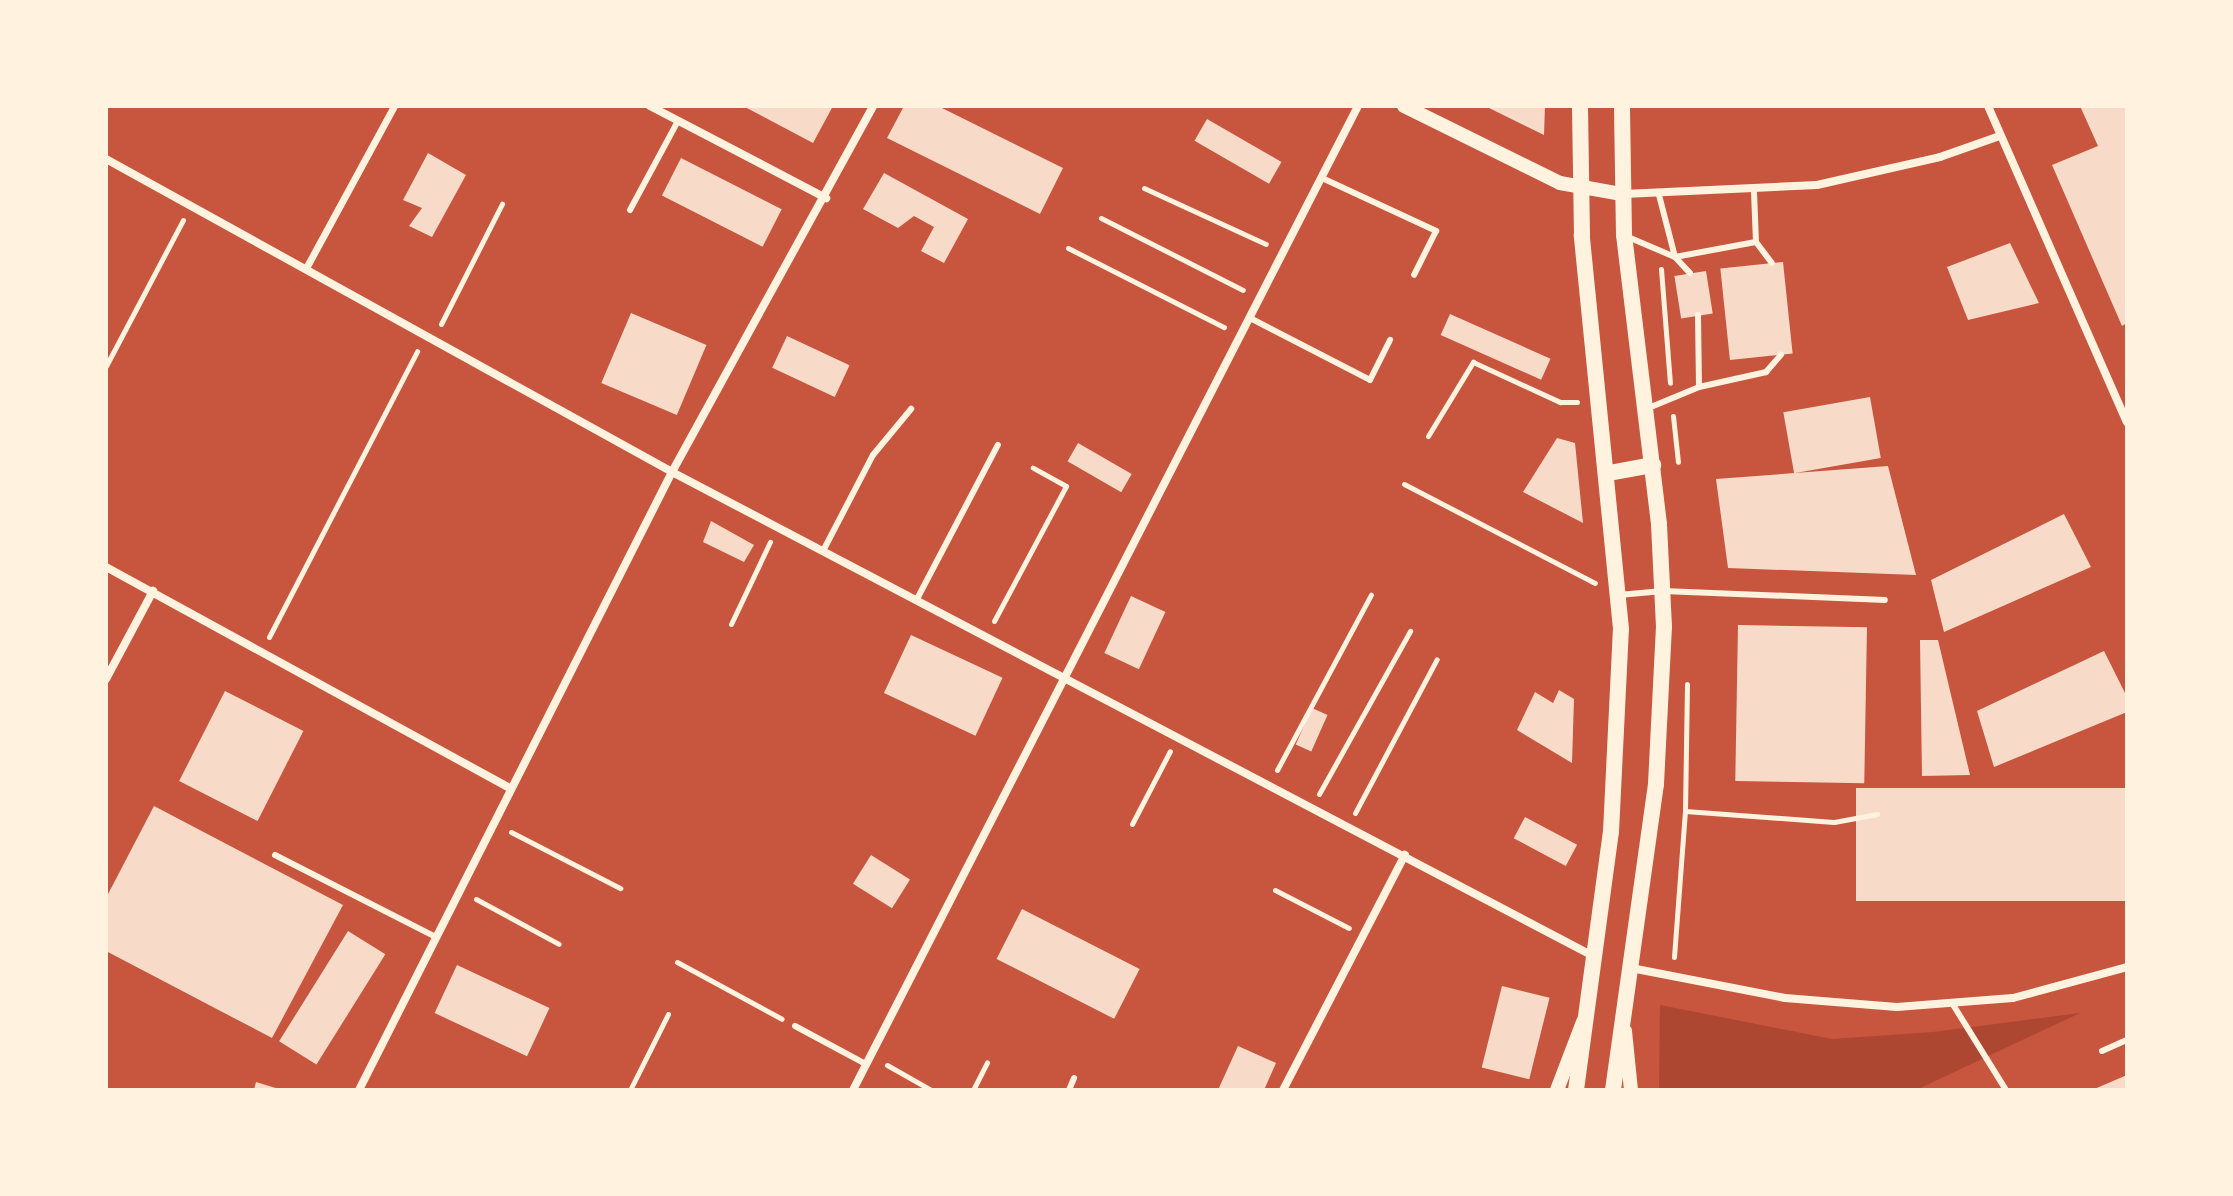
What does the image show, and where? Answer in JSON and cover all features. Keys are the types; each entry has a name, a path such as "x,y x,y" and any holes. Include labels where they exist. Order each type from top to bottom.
{"main road":[{"path":"1576,1090 1620,716 1619,595 1579,189 1580,106"},
{"path":"1613,1090 1662,709 1663,591 1653,465 1624,235 1622,106"},
{"path":"1609,473 1653,465"}],"street":[{"path":"306,268 394,106"},
{"path":"650,106 826,198"},
{"path":"359,1090 457,889 672,472 826,198 873,106"},
{"path":"853,1090 1358,106"},
{"path":"1404,106 1579,189 1622,194 1754,192 1879,174 2000,136"},
{"path":"1988,106 2127,422"},
{"path":"106,159 430,335 672,472 1594,956"},
{"path":"106,567 510,788"},
{"path":"106,679 153,591"},
{"path":"1283,1090 1405,855"},
{"path":"1630,968 1785,998 1897,1007 2013,998 2127,967"},
{"path":"1557,1090 1586,1015"},
{"path":"1623,1017 1631,1090"}],"lane":[{"path":"630,210 678,121"},
{"path":"1322,178 1436,231 1414,275"},
{"path":"1754,192 1756,242 1772,263"},
{"path":"1659,195 1675,257"},
{"path":"1624,235 1675,257 1690,273"},
{"path":"1675,257 1756,242"},
{"path":"1698,315 1699,387"},
{"path":"1250,318 1370,380 1390,340"},
{"path":"1646,409 1699,387 1766,372 1781,355"},
{"path":"823,551 873,455 911,409"},
{"path":"917,599 998,445"},
{"path":"1619,595 1663,591 1885,600"},
{"path":"275,855 434,936"},
{"path":"1952,1003 2006,1090"},
{"path":"795,1026 869,1060"},
{"path":"2102,1051 2127,1040"},
{"path":"1069,1090 1074,1078"}],"path":[{"path":"1144,188 1284,252"},
{"path":"261,653 502,204"},
{"path":"106,366 191,205"},
{"path":"1101,218 1260,299"},
{"path":"1068,248 1241,337"},
{"path":"1428,436 1473,362 1560,402 1599,402"},
{"path":"986,636 1066,486 1033,468"},
{"path":"1404,484 1619,595"},
{"path":"731,624 778,527"},
{"path":"1269,784 1371,595"},
{"path":"1312,806 1410,631"},
{"path":"1348,825 1437,659"},
{"path":"1132,824 1178,736"},
{"path":"1672,978 1685,811 1834,822 1877,814"},
{"path":"492,822 620,888"},
{"path":"457,889 559,944"},
{"path":"1275,890 1363,935"},
{"path":"677,962 795,1026"},
{"path":"630,1090 668,1014"},
{"path":"869,1060 931,1090"},
{"path":"973,1090 987,1062"}],"shaded area":[{"path":"1660,1005 1832,1039 1933,1032 2080,1013 1916,1090 1659,1090"}],"building":[{"path":"743,106 833,106 813,143"},
{"path":"904,106 938,106 1063,168 1040,214 887,138"},
{"path":"1485,106 1545,106 1544,135"},
{"path":"2080,106 2127,106 2127,323 2122,326 2052,165 2098,146"},
{"path":"1207,119 1281,162 1269,184 1194,141"},
{"path":"428,153 466,175 432,237 409,226 422,208 403,200"},
{"path":"681,158 782,209 763,247 662,195"},
{"path":"884,173 968,219 944,263 921,251 934,227 914,216 898,228 863,209"},
{"path":"2010,243 2039,303 1968,320 1947,267"},
{"path":"1783,262 1793,353 1730,360 1720,269"},
{"path":"1706,271 1713,313 1681,318 1674,276"},
{"path":"631,313 706,345 677,415 601,383"},
{"path":"1450,314 1550,359 1541,380 1441,335"},
{"path":"787,336 850,365 835,397 772,368"},
{"path":"1870,397 1881,458 1794,473 1783,412"},
{"path":"1557,438 1575,443 1583,523 1523,492"},
{"path":"1078,443 1132,474 1121,492 1068,461"},
{"path":"1888,466 1916,575 1728,568 1716,479"},
{"path":"2064,514 2091,567 1944,632 1931,580"},
{"path":"711,521 754,545 744,562 703,542"},
{"path":"1131,596 1165,612 1139,669 1104,653"},
{"path":"1738,625 1867,627 1864,783 1735,781"},
{"path":"911,635 1003,678 975,736 884,693"},
{"path":"1920,640 1938,640 1970,775 1922,776"},
{"path":"2104,651 2127,697 2127,712 1994,767 1977,711"},
{"path":"1559,690 1574,699 1572,763 1517,730 1535,692 1553,703"},
{"path":"225,691 303,731 258,821 179,781"},
{"path":"1312,708 1328,715 1311,751 1296,745"},
{"path":"1856,788 2127,788 2127,901 1856,901"},
{"path":"154,806 343,905 272,1038 106,951 106,898"},
{"path":"1525,817 1577,845 1566,866 1514,838"},
{"path":"871,855 910,879 892,908 853,884"},
{"path":"1022,909 1140,969 1114,1019 997,959"},
{"path":"348,931 385,954 316,1065 279,1041"},
{"path":"457,965 549,1008 527,1056 435,1013"},
{"path":"1502,986 1550,998 1529,1079 1482,1068"},
{"path":"1238,1046 1276,1063 1264,1090 1218,1090"},
{"path":"2127,1075 2127,1090 2092,1090"},
{"path":"256,1082 279,1089 279,1090 254,1090"}]}
